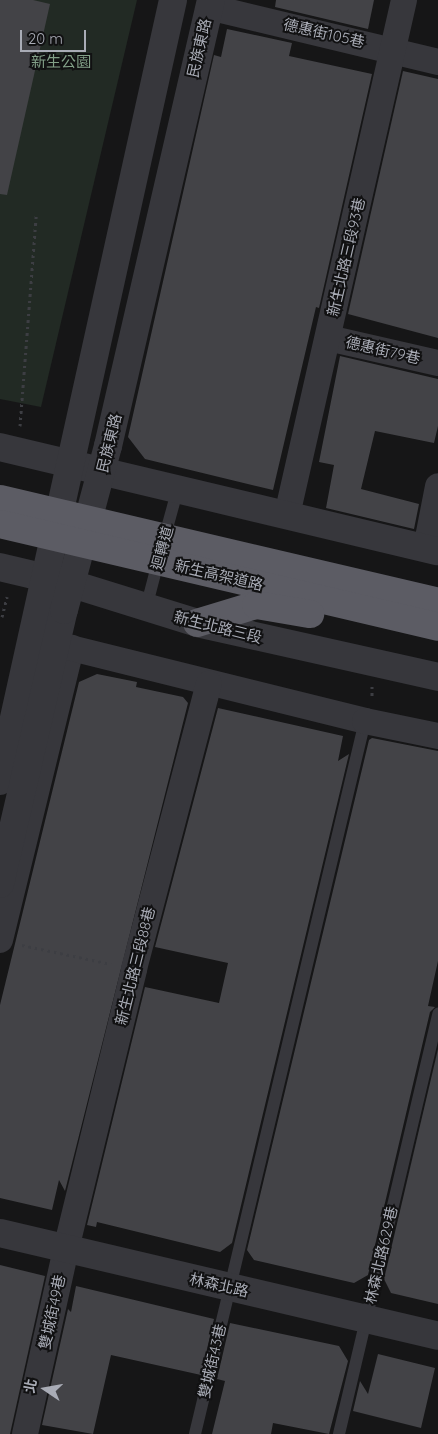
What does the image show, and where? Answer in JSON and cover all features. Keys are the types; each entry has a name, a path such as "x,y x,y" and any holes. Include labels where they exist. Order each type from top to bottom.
{"highway":[{"name":"新生高架道路","path":"0,498 438,602"},
{"name":"新生高架道路","path":"0,524 438,627"},
{"path":"197,623 256,605 304,613 438,643"}],"street":[{"name":"民族東路","path":"0,884 59,581 70,463 173,0"},
{"name":"新生北路三段93巷","path":"288,515 404,0"},
{"name":"民族東路","path":"0,781 59,581 102,471 210,3"},
{"name":"德惠街105巷","path":"210,3 438,62"},
{"name":"德惠街79巷","path":"328,338 438,363"},
{"path":"0,447 432,549 438,486"},
{"name":"新生北路三段","path":"0,567 59,581 197,623 438,676"},
{"path":"0,718 20,636"},
{"path":"6,941 71,648 209,684 365,721 438,736"},
{"name":"新生北路三段88巷","path":"66,1248 134,969 209,684"},
{"name":"林森北路","path":"0,1233 438,1336"},
{"name":"雙城街49巷","path":"25,1434 66,1248"}],"lane":[{"name":"迴轉道","path":"146,608 178,488"},
{"name":"雙城街43巷","path":"195,1434 365,721"},
{"name":"林森北路629巷","path":"339,1434 438,1014"}],"path":[{"path":"20,426 36,216"},
{"path":"2,617 7,597"},
{"path":"6,941 134,969"}],"green space":[{"name":"新生公園","path":"0,0 137,0 41,407 0,399"}],"building":[{"path":"0,0 33,0 50,4 7,195 0,194"},
{"path":"276,0 374,0 368,29 275,7"},
{"path":"227,29 292,43 289,56 372,74 319,308 316,307 273,490 145,459 128,437 214,55 221,57"},
{"path":"403,71 438,79 438,338 348,314"},
{"path":"340,356 438,379 438,426 434,443 375,431 361,489 419,504 414,529 326,508 334,465 319,462"},
{"path":"97,674 137,682 136,687 183,697 188,703 65,1191 59,1180 52,1210 0,1198 0,1005 79,682"},
{"path":"218,708 343,736 338,761 349,754 232,1243 220,1252 97,1222 96,1227 87,1225 145,987 219,1003 228,963 155,947"},
{"path":"372,738 438,751 438,961 428,1006 435,1007 430,1012 368,1275 354,1283 254,1260 247,1250 369,740"},
{"path":"438,1049 438,1304 391,1293 384,1279"},
{"path":"0,1265 45,1276 10,1434 0,1434"},
{"path":"76,1286 214,1319 201,1375 111,1355 93,1434 42,1425 68,1309 71,1312"},
{"path":"230,1323 339,1346 348,1361 329,1434 273,1423 271,1434 212,1434 225,1381 217,1379"},
{"path":"378,1354 435,1368 421,1428 353,1411 360,1381 368,1394"}]}
